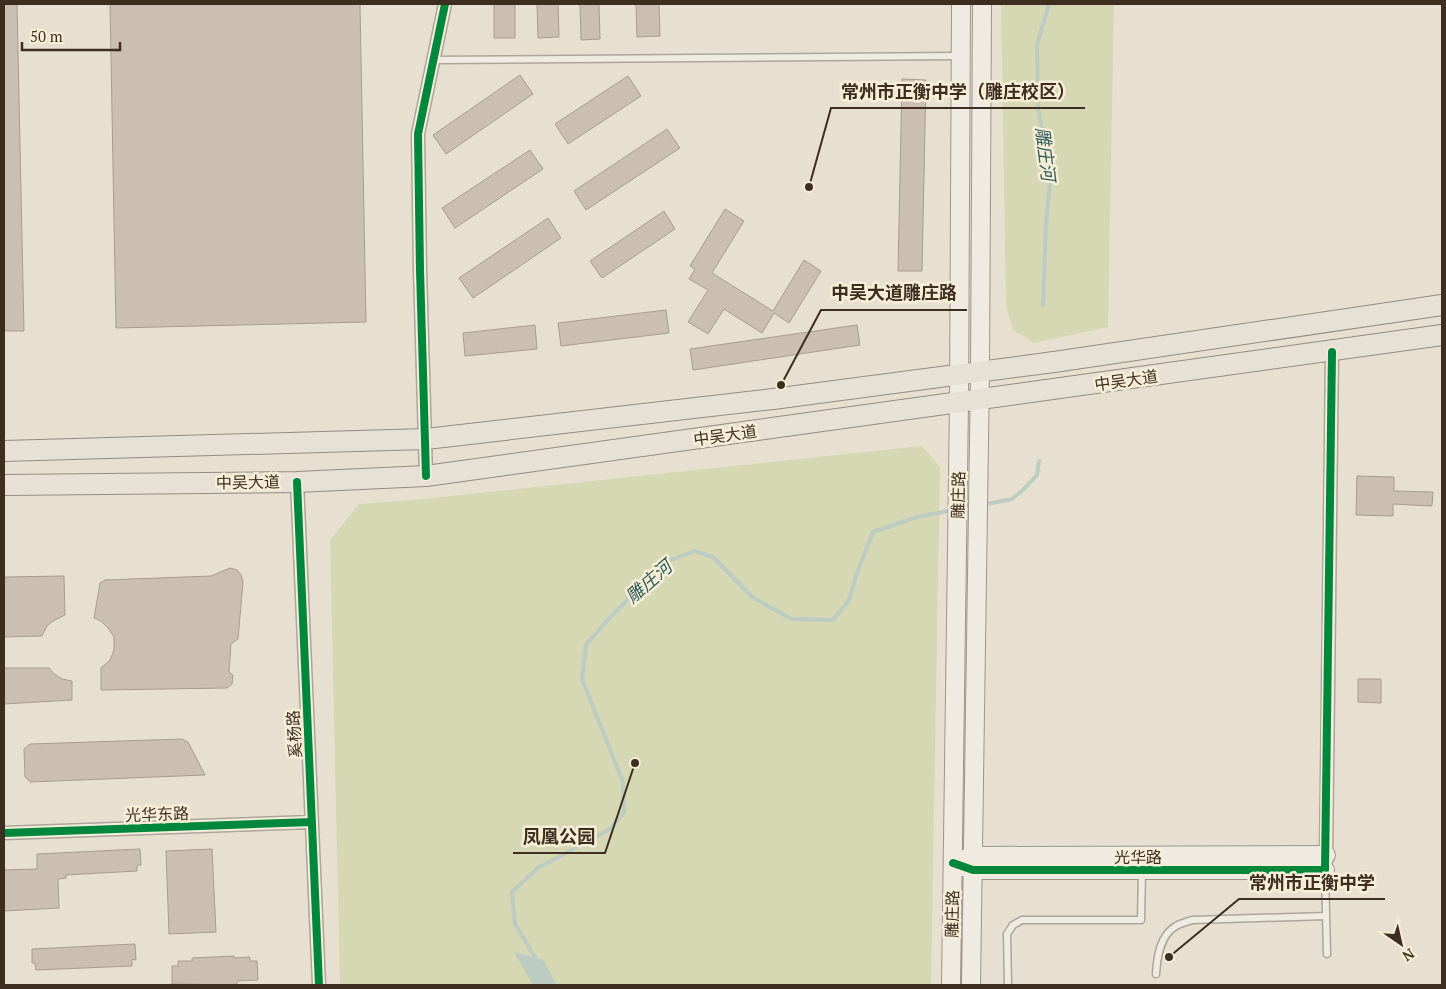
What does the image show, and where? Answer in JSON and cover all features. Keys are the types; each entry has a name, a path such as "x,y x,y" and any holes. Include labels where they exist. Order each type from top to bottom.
{"main road":[{"name":"雕庄路","path":"951,985 959,403 961,4"},
{"name":"雕庄路","path":"971,985 980,400 982,4"},
{"name":"中吴大道","path":"4,451 426,438 773,400 1442,305"},
{"name":"中吴大道","path":"4,485 297,482 426,476 1332,352 1442,335"},
{"name":"光华路","path":"953,863 1326,862"},
{"name":"光华路","path":"973,863 1142,870 1326,862"}],"street":[{"path":"426,476 418,134 445,4"},
{"path":"1326,862 1332,352"},
{"name":"奚杨路","path":"297,482 319,985"},
{"name":"光华东路","path":"4,833 312,822"}],"lane":[{"path":"434,60 960,56"},
{"path":"1326,862 1327,954"},
{"path":"1008,985 1008,934 1013,925 1022,920 1142,920 1142,870"},
{"path":"1156,974 1157,959 1162,942 1175,927 1192,920 1326,916"}],"green space":[{"path":"1001,4 1114,4 1108,327 1034,343 1013,330 1006,306"},
{"path":"922,446 940,467 931,985 340,985 330,540 359,504 413,500"}],"shaded area":[{"path":"514,952 543,960 557,985 533,985"}],"building":[{"path":"4,4 17,4 24,331 4,331"},
{"path":"110,4 360,4 366,322 116,328"},
{"path":"494,4 515,4 515,38 494,38"},
{"path":"537,4 558,4 559,37 538,38"},
{"path":"580,4 599,4 600,39 581,40"},
{"path":"636,4 659,4 660,36 637,37"},
{"path":"520,75 533,94 446,154 433,135"},
{"path":"628,76 641,96 568,144 555,124"},
{"path":"902,79 926,80 922,271 898,271"},
{"path":"667,129 680,148 586,210 574,191"},
{"path":"530,150 543,169 455,228 442,208"},
{"path":"725,209 744,221 712,273 773,311 804,260 821,271 789,323 774,313 762,333 724,309 708,334 688,322 708,290 689,279 695,269 690,266"},
{"path":"664,211 675,229 602,278 590,261"},
{"path":"548,218 561,238 473,298 459,278"},
{"path":"666,310 669,333 561,346 558,323"},
{"path":"535,325 537,349 465,356 463,333"},
{"path":"857,325 860,345 693,370 690,349"},
{"path":"1357,476 1394,477 1394,491 1433,492 1432,506 1393,504 1393,516 1356,515"},
{"path":"230,568 237,570 243,582 238,639 231,644 229,672 233,675 232,684 227,688 101,690 101,668 110,660 114,650 114,637 101,621 94,618 100,583 105,580 211,576"},
{"path":"64,576 65,615 47,626 42,636 4,637 4,577"},
{"path":"4,668 49,668 62,679 72,681 72,700 4,704"},
{"path":"1358,679 1381,679 1381,703 1358,702"},
{"path":"182,739 188,742 205,775 30,782 25,777 24,749 30,744"},
{"path":"140,849 141,865 137,865 137,871 66,875 66,878 58,879 59,908 4,911 4,870 37,869 37,854"},
{"path":"212,849 216,932 169,934 166,851"},
{"path":"135,944 136,960 132,959 132,966 36,970 35,963 32,963 32,949"},
{"path":"234,956 234,958 250,957 250,961 257,961 258,980 237,981 237,985 172,984 172,966 178,966 178,961 192,961 192,958"}],"waterway":[{"name":"雕庄河","path":"1043,305 1046,224 1050,182 1038,107 1037,45 1049,4"},
{"name":"雕庄河","path":"982,505 1012,499 1037,475 1039,461"},
{"name":"雕庄河","path":"537,961 515,924 512,892 538,868 610,829 624,812 623,782 582,679 586,645 612,615 666,562 694,551 713,557 752,597 791,619 833,620 849,600 873,532 917,517 953,510"}],"cycle path":[{"path":"426,476 418,134 445,4"},
{"path":"953,863 973,870 1325,870 1332,352"},
{"path":"297,482 319,985"},
{"path":"4,833 312,822"}],"place":[{"name":"常州市正衡中学（雕庄校区）","path":"809,187"},
{"name":"中吴大道雕庄路","path":"781,385"},
{"name":"凤凰公园","path":"635,763"},
{"name":"常州市正衡中学","path":"1169,957"}]}
